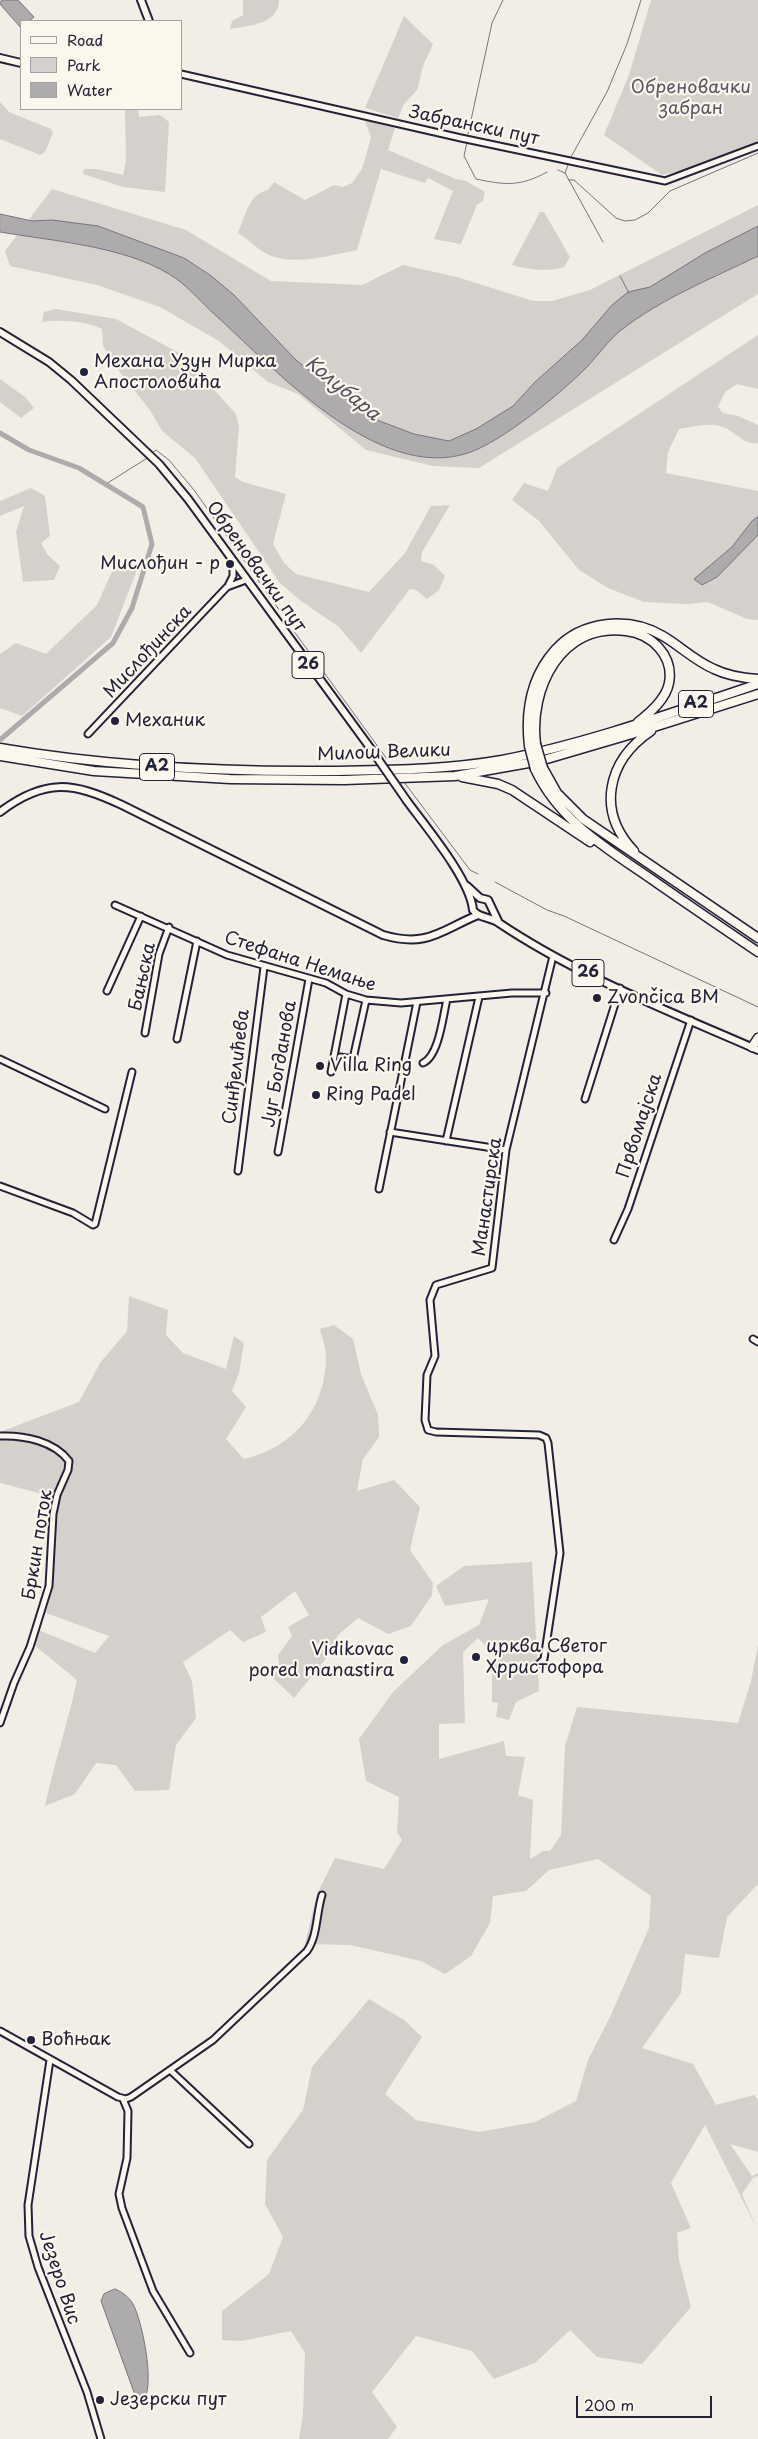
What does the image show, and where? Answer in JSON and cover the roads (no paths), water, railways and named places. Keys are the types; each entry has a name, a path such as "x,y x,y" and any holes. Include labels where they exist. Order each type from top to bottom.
{"highway":[{"path":"758,679 732,676 714,669 662,635 640,626 610,624 592,628 572,636 558,648 540,672 532,691 529,710 533,745 539,768 546,790 559,808 588,835 758,952"},
{"path":"533,745 536,709 542,683 548,671 563,652 572,645 592,634 604,631 625,630 644,636 658,646 668,663 669,684 665,692 655,707 635,724"},
{"name":"Милош Велики","path":"0,748 63,758 182,769 272,771 420,770 463,766 535,753 635,724 758,684"},
{"name":"Милош Велики","path":"0,756 94,771 230,779 344,780 456,776 540,761 659,726 758,694"},
{"path":"645,861 629,846 618,830 612,812 611,787 618,767 627,752 638,740 659,726"},
{"path":"539,768 557,793 574,811 758,938"},
{"path":"456,776 485,781 512,790 608,854 620,858"},
{"path":"755,1048 758,1038"}],"main road":[{"path":"142,0 150,20"},
{"path":"0,58 20,63"},
{"name":"Обреновачки пут","path":"0,332 59,369 148,452 188,499 371,749 463,883 473,905"},
{"path":"0,812 15,800 39,789 67,786 86,789 122,805 383,935 403,939 421,939 442,934 490,911 491,906"},
{"name":"Обреновачки пут","path":"463,883 480,898"},
{"path":"457,926 480,898"},
{"name":"26","path":"480,898 488,900 499,922"},
{"name":"26","path":"473,905 482,915 499,922 523,940 553,956 755,1048"}],"street":[{"name":"Забрански пут","path":"182,74 452,136 665,181 758,146"},
{"name":"Мислођинска","path":"227,588 233,576 233,562"},
{"name":"Мислођинска","path":"88,734 227,588 234,583 246,580"},
{"name":"Стефана Немање","path":"115,905 226,955 326,983 340,988 346,994 366,1000 417,1002 512,993 546,993"},
{"path":"107,991 141,916"},
{"name":"Бањска","path":"145,1033 159,954 169,928"},
{"path":"177,1040 197,941"},
{"name":"Манастирска","path":"500,1669 536,1667 544,1658 560,1552 548,1440 539,1436 436,1432 428,1430 425,1420 427,1375 434,1356 430,1300 436,1285 492,1268 506,1150 546,993 553,956"},
{"name":"Синђелићева","path":"238,1171 264,967"},
{"name":"Југ Богданова","path":"278,1152 308,979"},
{"path":"585,1099 620,988"},
{"path":"331,1072 346,994"},
{"path":"446,1141 479,997"},
{"path":"340,1057 353,1059 366,1000"},
{"path":"424,1063 429,1061 436,1049 447,1000"},
{"path":"379,1189 417,1002"},
{"name":"Првомајска","path":"614,1240 628,1209 691,1020"},
{"path":"0,1060 105,1109"},
{"path":"0,1186 73,1213 93,1225 96,1224 132,1072"},
{"path":"390,1132 506,1150"},
{"name":"Бркин поток","path":"0,1436 43,1442 62,1452 69,1461 68,1470 53,1514 47,1593 30,1647 0,1723"},
{"path":"123,2099 131,2097 213,2040 307,1950 313,1942 316,1914 322,1895"},
{"path":"0,2031 123,2099 128,2111 126,2158 119,2194 122,2208 154,2291 190,2353"},
{"name":"Језеро Вис","path":"50,2060 28,2205 29,2236 38,2267 86,2392 101,2439"},
{"path":"170,2070 249,2144"}],"water":[{"path":"2,0 18,0 34,17 30,20 20,20 20,27 0,4"},
{"path":"0,214 32,221 52,220 98,226 184,258 210,275 234,295 296,360 369,417 414,434 449,441 476,429 513,406 535,382 582,340 612,305 628,292 650,287 705,253 758,226 758,256 687,290 636,319 620,331 587,367 562,390 497,439 468,453 433,458 398,451 363,436 329,414 296,389 186,287 169,274 131,257 109,251 0,232"},
{"path":"758,517 758,535 717,577 702,585 694,579 732,547 752,521"},
{"path":"115,2289 131,2301 140,2323 148,2367 147,2391 144,2399 135,2395 101,2301 104,2294"}],"waterway":[{"path":"468,134 492,23 503,0"},
{"path":"571,157 607,92 627,44 641,0"},
{"path":"467,142 464,156 476,179 496,183 512,183 529,180 547,172"},
{"path":"569,180 574,180 616,218 625,221 635,220 648,213 670,191 758,153"},
{"path":"565,173 568,165"},
{"path":"558,170 565,173 603,242"},
{"path":"620,276 629,293"},
{"path":"0,433 29,450 79,468 143,507 152,544 132,608 113,643 1,739"},
{"path":"151,454 156,450 169,460 194,490 280,611"},
{"path":"106,484 149,457"},
{"path":"293,630 387,759"},
{"path":"404,782 470,870 478,874"},
{"path":"495,882 547,910 564,916 758,1007"}],"place":[{"name":"Механа Узун Мирка Апостоловића","path":"84,372"},
{"name":"Мислођин - р","path":"230,564"},
{"name":"Механик","path":"115,721"},
{"name":"Zvončica BM","path":"597,998"},
{"name":"Villa Ring","path":"320,1066"},
{"name":"Ring Padel","path":"316,1095"},
{"name":"црква Светог Хрристофора","path":"476,1657"},
{"name":"Vidikovac pored manastira","path":"404,1660"},
{"name":"Воћњак","path":"31,2040"},
{"name":"Језерски пут","path":"100,2400"}],"park label":[{"name":"Обреновачки забран","path":"691,98"}],"water label":[{"name":"Колубара","path":"342,389"}]}
